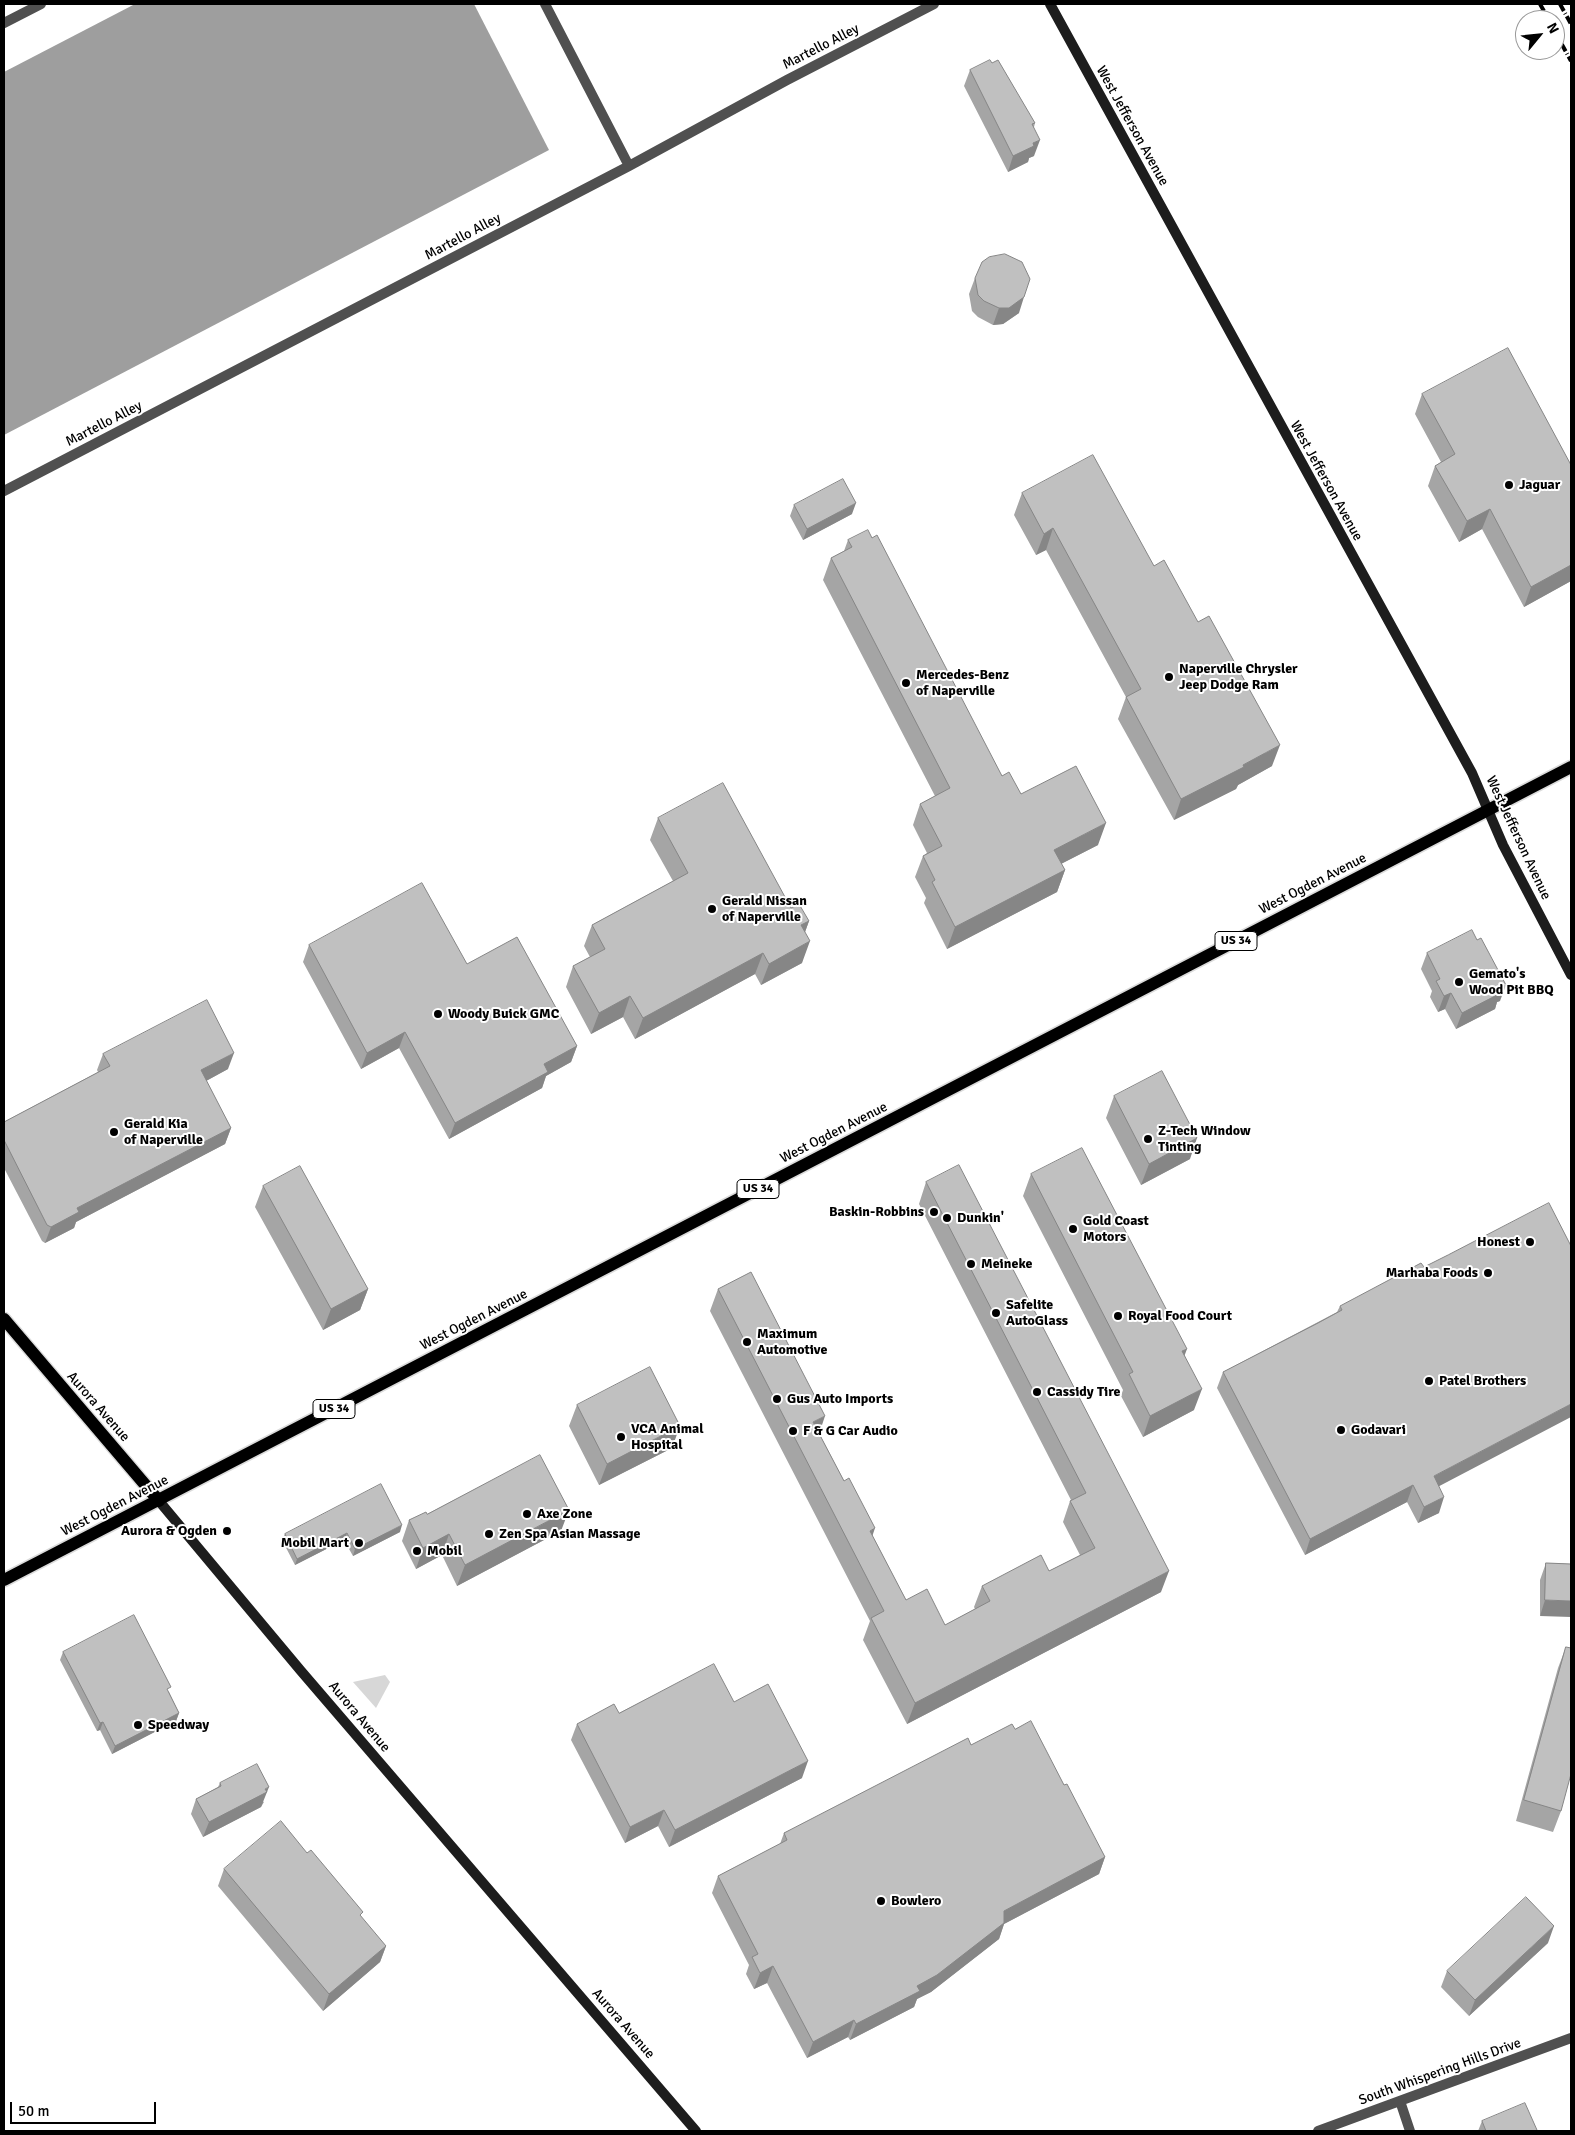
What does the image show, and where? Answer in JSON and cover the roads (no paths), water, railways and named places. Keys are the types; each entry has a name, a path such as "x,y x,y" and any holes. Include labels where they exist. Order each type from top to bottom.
{"main road":[{"name":"West Ogden Avenue","path":"4,1580 1571,767"},
{"name":"Aurora Avenue","path":"4,1319 159,1501"}],"street":[{"path":"4,23 41,4"},
{"path":"545,4 629,166"},
{"name":"Martello Alley","path":"4,491 629,166 779,84 934,4"},
{"name":"West Jefferson Avenue","path":"1050,4 1468,764 1503,845 1571,975"},
{"name":"Aurora Avenue","path":"159,1501 312,1684 696,2131"},
{"name":"South Whispering Hills Drive","path":"1318,2131 1571,2038"},
{"path":"1400,2101 1410,2131"}],"railway":[{"path":"1540,4 1543,10"},
{"path":"1560,4 1571,24"},
{"path":"1565,50 1571,61"}],"place":[{"name":"Jaguar","path":"1509,485"},
{"name":"Naperville Chrysler Jeep Dodge Ram","path":"1169,677"},
{"name":"Mercedes-Benz of Naperville","path":"906,683"},
{"name":"Gerald Nissan of Naperville","path":"712,909"},
{"name":"Gemato's Wood Pit BBQ","path":"1459,982"},
{"name":"Woody Buick GMC","path":"438,1014"},
{"name":"Gerald Kia of Naperville","path":"114,1132"},
{"name":"Z-Tech Window Tinting","path":"1148,1139"},
{"name":"Baskin-Robbins","path":"934,1212"},
{"name":"Dunkin'","path":"947,1218"},
{"name":"Gold Coast Motors","path":"1073,1229"},
{"name":"Honest","path":"1530,1242"},
{"name":"Meineke","path":"971,1264"},
{"name":"Marhaba Foods","path":"1488,1273"},
{"name":"Safelite AutoGlass","path":"996,1313"},
{"name":"Royal Food Court","path":"1118,1316"},
{"name":"Maximum Automotive","path":"747,1342"},
{"name":"Patel Brothers","path":"1429,1381"},
{"name":"Cassidy Tire","path":"1037,1392"},
{"name":"Gus Auto Imports","path":"777,1399"},
{"name":"Godavari","path":"1341,1430"},
{"name":"F & G Car Audio","path":"793,1431"},
{"name":"VCA Animal Hospital","path":"621,1437"},
{"name":"Axe Zone","path":"527,1514"},
{"name":"Aurora & Ogden","path":"227,1531"},
{"name":"Zen Spa Asian Massage","path":"489,1534"},
{"name":"Mobil Mart","path":"359,1543"},
{"name":"Mobil","path":"417,1551"},
{"name":"Speedway","path":"138,1725"},
{"name":"Bowlero","path":"881,1901"}]}
